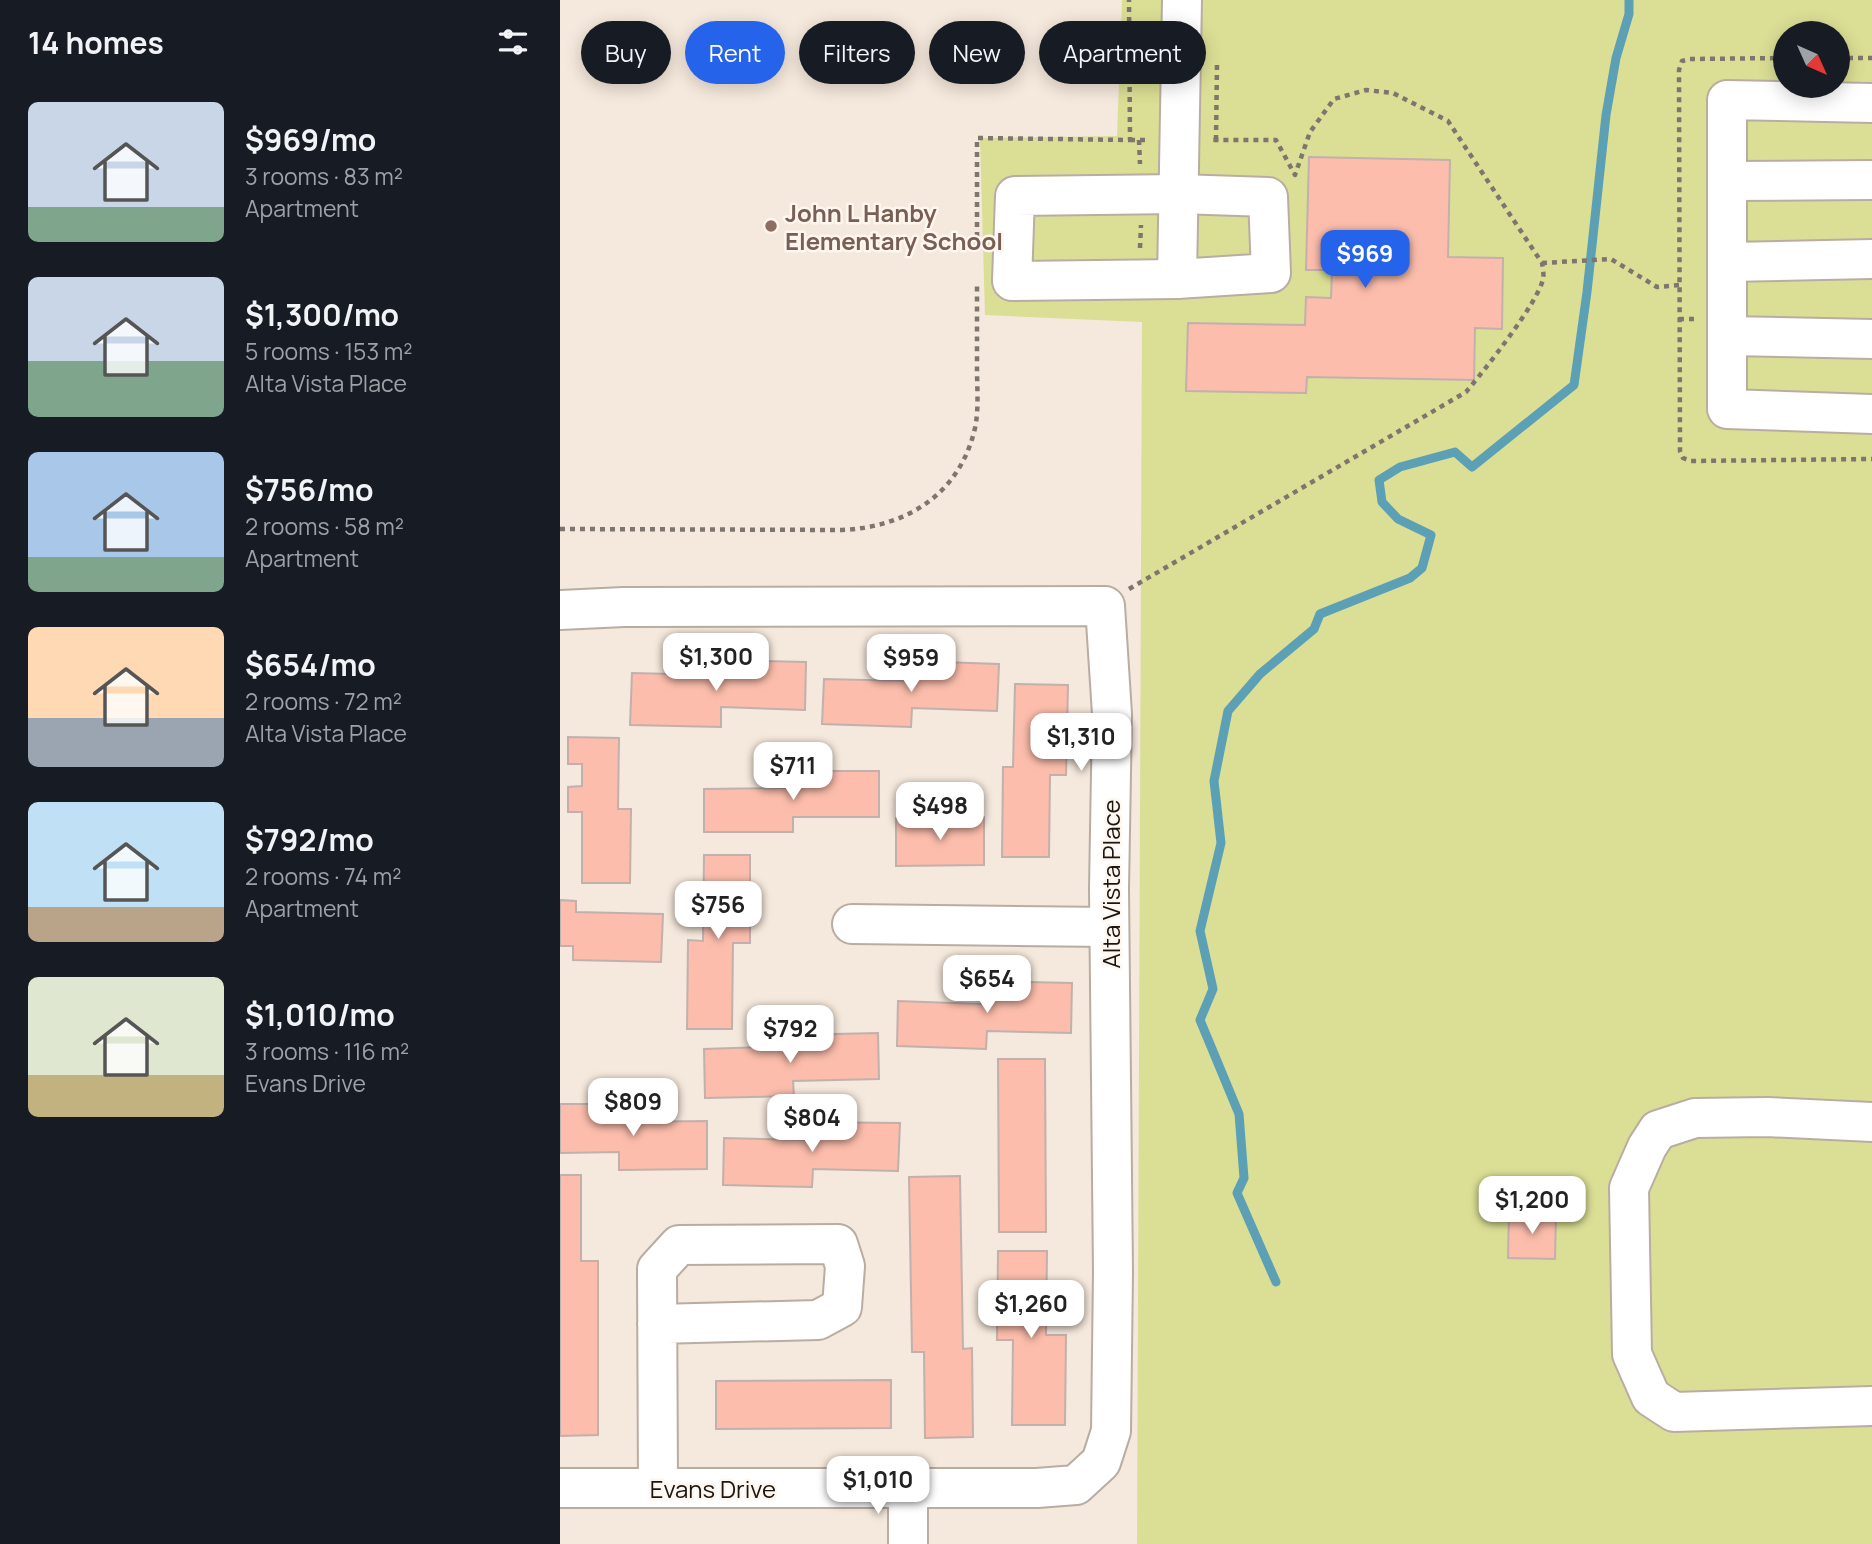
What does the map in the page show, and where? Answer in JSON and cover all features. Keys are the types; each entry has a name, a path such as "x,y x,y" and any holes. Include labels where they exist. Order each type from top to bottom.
{"street":[{"path":"1177,279 1179,194 1198,140 1182,0"},
{"path":"1872,103 1727,100 1727,409 1872,414"},
{"path":"1727,181 1872,180"},
{"path":"1179,194 1268,197 1270,273 1177,279 1012,281 1015,196 1179,194"},
{"path":"1727,262 1872,259"},
{"path":"1727,336 1872,339"},
{"path":"560,610 624,607 1105,606"},
{"name":"Alta Vista Place","path":"1076,1485 1101,1462 1111,1432 1112,714 1105,606"},
{"path":"852,925 1110,927"},
{"path":"1872,1122 1767,1117 1695,1118 1658,1130 1647,1147 1629,1188 1632,1354 1651,1397 1674,1412 1872,1406"},
{"path":"657,1324 818,1320 842,1307 845,1266 838,1244 679,1245 657,1269 657,1324 658,1489"},
{"name":"Evans Drive","path":"560,1488 1037,1488 1076,1485"},
{"path":"908,1488 908,1544"}],"path":[{"path":"1129,0 1129,140"},
{"path":"1198,140 1217,56"},
{"path":"1850,58 1872,58"},
{"path":"977,257 977,138 1276,140 1294,175 1310,132 1334,99 1366,90 1393,93 1448,121 1542,263 1543,279 1535,297 1466,392 1133,586 1105,606"},
{"path":"1542,263 1611,259 1657,287 1680,285"},
{"path":"560,529 842,530 877,526 909,514 929,502 959,467 975,426 977,271"}],"green space":[{"path":"1122,0 1872,0 1872,1544 1137,1544 1142,322 985,315 980,138 1117,136 1119,84 1206,84 1206,21 1121,21"}],"building":[{"path":"1309,157 1450,160 1448,257 1503,258 1502,329 1475,328 1474,380 1307,377 1306,393 1186,391 1188,323 1305,325 1306,297 1331,298 1332,270 1306,270"},
{"path":"715,660 806,662 805,710 721,707 721,727 630,725 632,673 715,675"},
{"path":"911,661 999,664 997,711 912,708 911,727 822,724 824,679 910,681"},
{"path":"1015,684 1068,685 1066,775 1050,775 1049,857 1002,857 1003,767 1013,767"},
{"path":"568,737 619,738 618,809 631,809 630,883 582,883 582,812 568,812 568,787 582,786 582,764 568,764"},
{"path":"789,771 879,771 879,817 793,817 793,832 704,832 704,789 789,788"},
{"path":"984,817 984,865 896,866 896,818"},
{"path":"704,855 750,855 750,943 733,943 732,1029 687,1029 688,940 703,941"},
{"path":"560,900 576,901 576,912 663,914 661,962 573,960 573,946 560,946"},
{"path":"982,981 1072,983 1071,1033 987,1031 986,1049 897,1046 898,1001 981,1004"},
{"path":"878,1033 879,1079 793,1081 794,1096 705,1098 704,1049 791,1046 791,1035"},
{"path":"998,1059 1045,1059 1046,1232 999,1232"},
{"path":"560,1104 620,1104 620,1122 707,1121 707,1169 619,1170 619,1152 560,1153"},
{"path":"810,1122 900,1123 898,1171 813,1169 812,1187 723,1185 724,1138 809,1140"},
{"path":"560,1175 581,1175 581,1261 598,1261 598,1435 560,1436"},
{"path":"960,1176 963,1349 972,1348 973,1437 925,1438 924,1352 912,1352 909,1177"},
{"path":"1509,1212 1556,1213 1555,1259 1508,1258"},
{"path":"998,1251 1047,1251 1046,1335 1066,1335 1065,1425 1012,1425 1013,1340 997,1340"},
{"path":"891,1380 891,1428 716,1429 716,1381"}],"waterway":[{"path":"1276,1282 1237,1193 1244,1178 1239,1114 1200,1020 1213,989 1200,931 1221,843 1214,781 1228,711 1260,674 1314,629 1320,614 1410,578 1422,568 1431,535 1398,519 1382,502 1379,480 1400,467 1455,452 1472,467 1574,385 1606,115 1616,58 1629,14 1629,0"}],"place":[{"name":"John L Hanby Elementary School","path":"771,226"}]}
